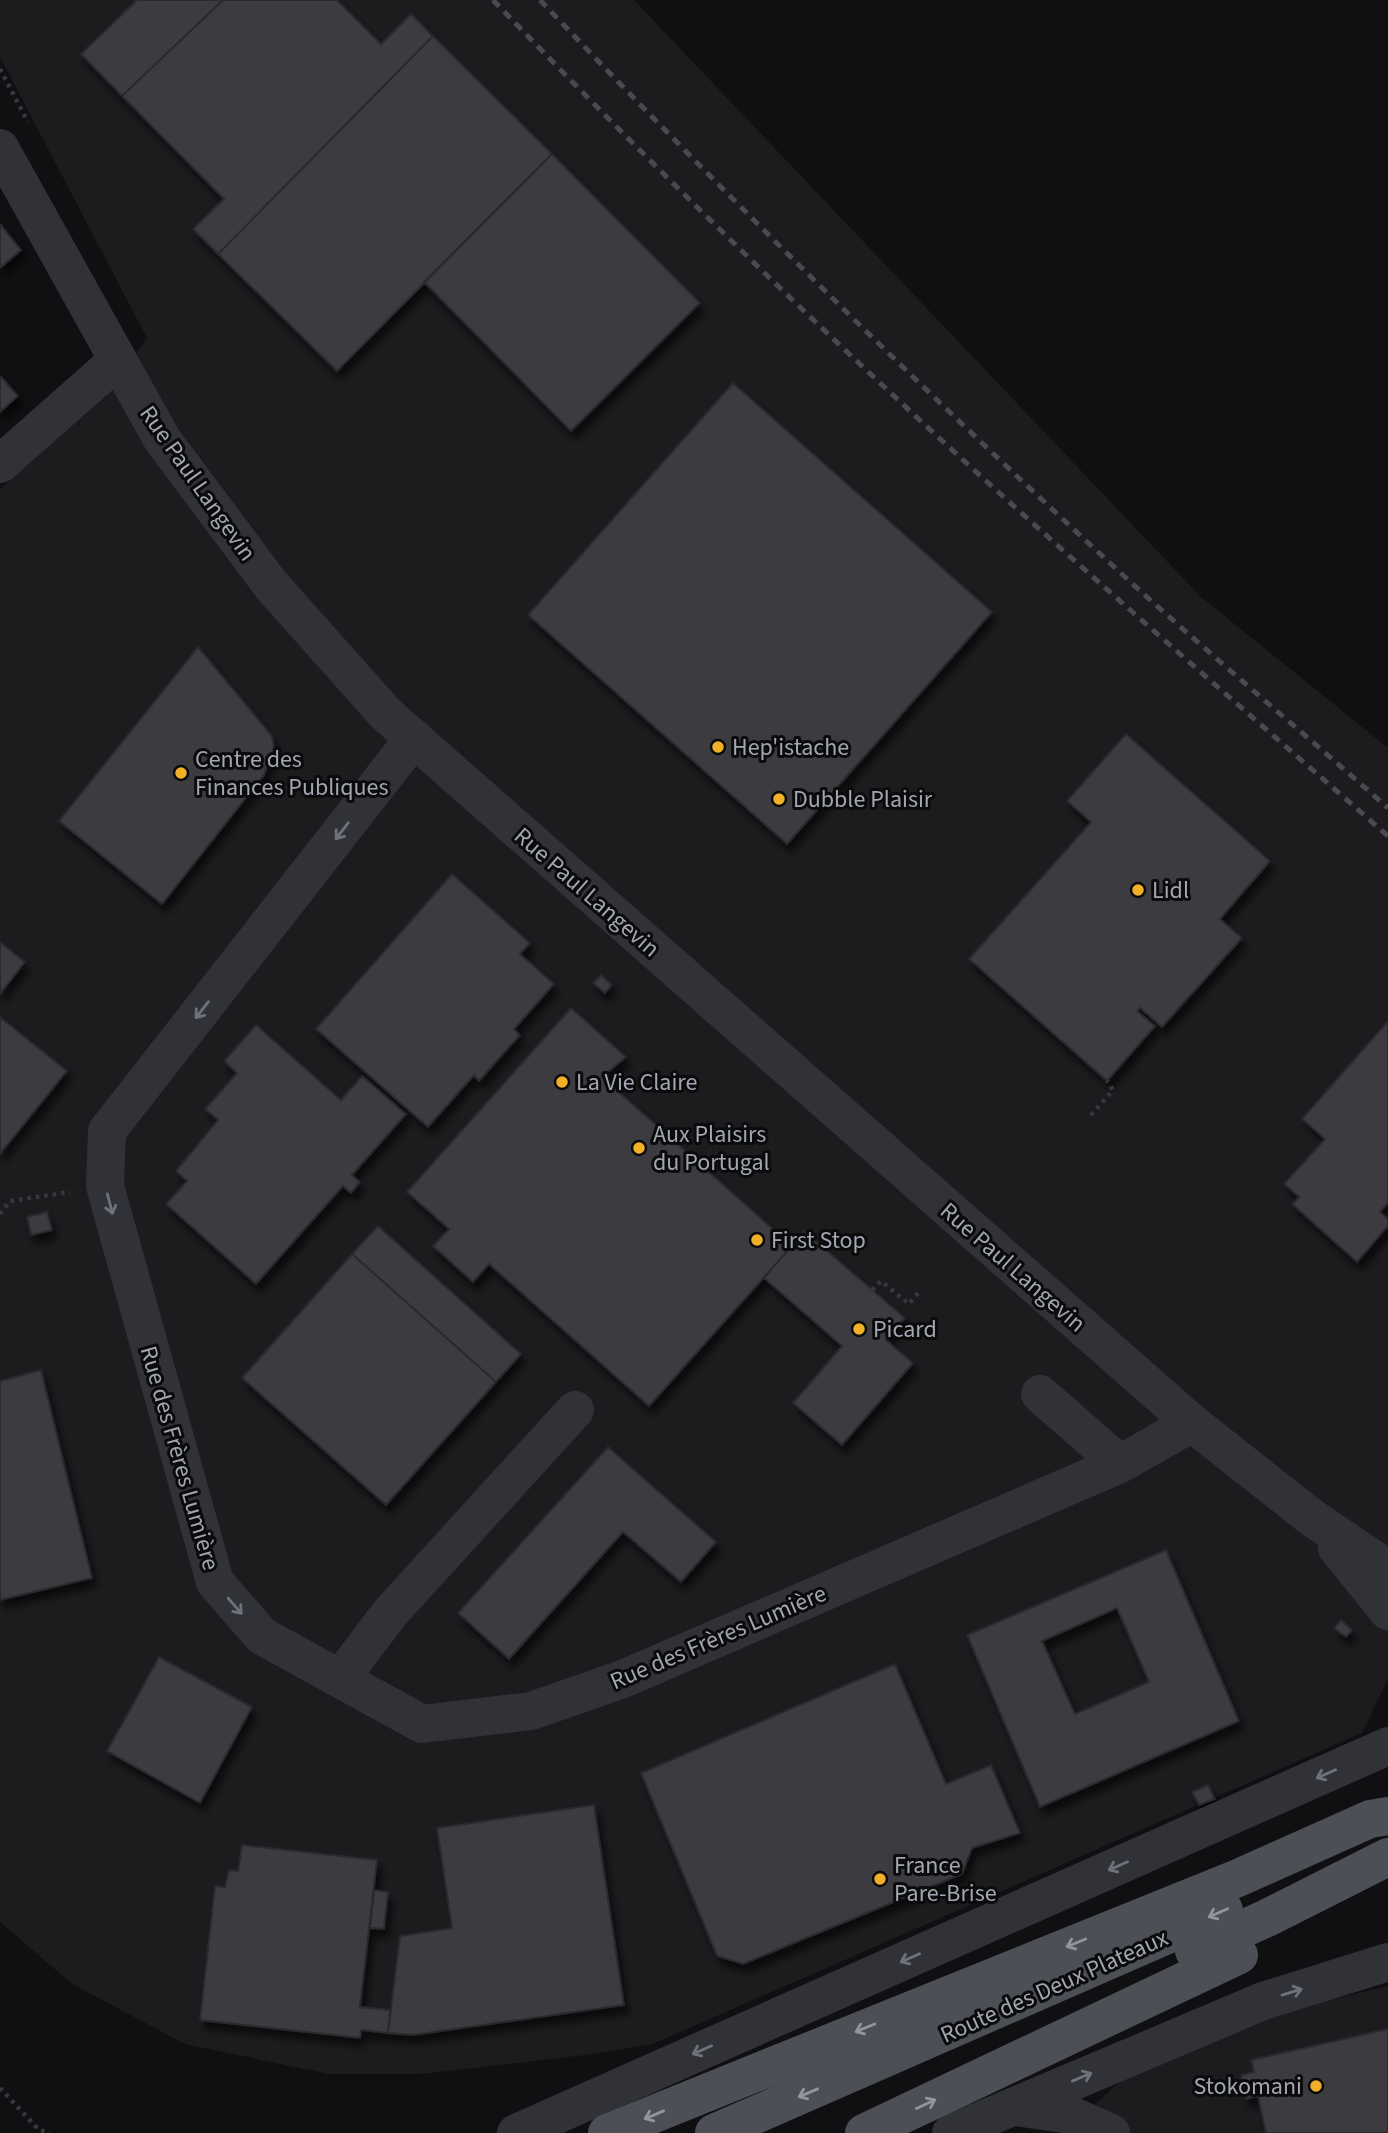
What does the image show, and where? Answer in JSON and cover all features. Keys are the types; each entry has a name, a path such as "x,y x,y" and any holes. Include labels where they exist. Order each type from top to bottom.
{"main road":[{"path":"607,2133 1238,1878 1370,1819 1388,1816"},
{"name":"Route des Deux Plateaux","path":"714,2133 1254,1896 1380,1835 1388,1828"},
{"name":"Route des Deux Plateaux","path":"779,2133 1267,1918 1388,1857"},
{"path":"864,2133 1258,1946 1388,1880"}],"street":[{"name":"Rue Paul Langevin","path":"0,148 162,439 271,585 386,713 1192,1423 1311,1517"},
{"path":"0,464 118,360"},
{"name":"Rue des Frères Lumière","path":"414,738 107,1131 105,1186 215,1582 262,1636 422,1724 531,1711 623,1679 1120,1464 1192,1423"},
{"path":"1040,1394 1120,1464"},
{"path":"340,1679 390,1613 575,1410"},
{"path":"1311,1517 1388,1569"},
{"path":"1311,1517 1388,1611"},
{"path":"516,2133 1388,1746"},
{"path":"951,2133 1263,2001 1388,1962"},
{"path":"1013,2107 1071,2115 1111,2133"}],"path":[{"path":"0,69 30,125"},
{"path":"1091,1115 1113,1090 1107,1081"},
{"path":"0,1213 10,1202 105,1186"},
{"path":"872,1290 881,1281 909,1304 918,1293"},
{"path":"0,2088 37,2132 50,2133"}],"shaded area":[{"path":"0,0 634,0 1200,596 1388,748 1388,1679 1362,1733 653,2044 585,2055 421,2074 329,2074 185,2044 72,1984 0,1922 0,489 105,397 147,338 0,57"},
{"path":"1388,1986 1388,2133 1062,2133 1169,2039"}],"building":[{"path":"137,0 223,0 122,96 81,54"},
{"path":"223,0 337,0 381,44 411,14 433,36 218,254 193,229 224,199 122,96"},
{"path":"433,36 552,154 337,371 218,254"},
{"path":"552,154 700,303 571,431 424,282"},
{"path":"0,224 21,250 0,268"},
{"path":"0,376 18,396 0,412"},
{"path":"733,383 992,612 787,844 528,615"},
{"name":"Centre des Finances Publiques","path":"198,647 272,736 274,747 264,775 162,904 59,821"},
{"name":"Lidl","path":"1126,734 1270,861 1220,919 1242,938 1162,1027 1140,1008 1137,1011 1155,1026 1107,1081 969,959 1091,822 1067,801"},
{"path":"452,874 530,943 520,954 554,984 514,1029 520,1035 479,1081 474,1075 428,1127 316,1029"},
{"path":"0,942 25,962 0,994"},
{"path":"601,975 612,985 605,993 593,983"},
{"path":"571,1008 626,1057 602,1077 792,1246 649,1406 489,1264 473,1282 433,1246 449,1229 407,1192"},
{"path":"0,1017 67,1071 0,1154"},
{"path":"1388,1021 1388,1203 1380,1212 1388,1219 1388,1226 1357,1262 1292,1204 1299,1197 1284,1184 1325,1139 1302,1119"},
{"path":"256,1025 341,1100 362,1076 406,1114 352,1175 360,1182 351,1193 343,1186 256,1284 166,1204 187,1181 176,1171 218,1120 205,1109 237,1073 224,1061"},
{"path":"47,1212 52,1230 31,1235 27,1217"},
{"path":"378,1226 521,1354 496,1382 352,1254"},
{"name":"Picard","path":"804,1231 905,1318 886,1340 913,1363 842,1445 793,1403 842,1346 764,1278"},
{"path":"352,1254 496,1382 386,1505 242,1378"},
{"path":"41,1370 92,1578 0,1600 0,1381"},
{"path":"608,1447 716,1542 681,1582 623,1532 509,1659 458,1613"},
{"path":"1166,1550 1239,1721 1040,1807 967,1635","holes":["1117,1608 1149,1682 1075,1714 1042,1641"]},
{"path":"1341,1620 1352,1630 1346,1637 1334,1628"},
{"path":"159,1657 252,1707 200,1803 107,1751"},
{"path":"895,1664 946,1784 991,1765 1020,1833 972,1848 962,1874 743,1964 717,1956 641,1773"},
{"path":"1208,1785 1215,1799 1199,1805 1192,1792"},
{"path":"594,1805 624,2005 413,2035 388,2033 400,1936 452,1928 437,1828"},
{"path":"242,1845 377,1860 360,2007 390,2010 388,2033 361,2030 360,2038 200,2020 215,1886 225,1887 229,1870 238,1871"},
{"path":"374,1890 388,1892 384,1929 370,1928"},
{"name":"Stokomani","path":"1388,2029 1388,2133 1266,2133 1258,2096 1246,2099 1241,2075 1254,2072 1251,2060"}],"railway":[{"path":"493,0 598,108 813,320 980,476 1388,836"},
{"path":"540,0 745,211 954,417 1133,584 1388,808"}],"place":[{"name":"Hep'istache","path":"718,747"},
{"name":"Centre des Finances Publiques","path":"181,773"},
{"name":"Dubble Plaisir","path":"779,799"},
{"name":"Lidl","path":"1138,890"},
{"name":"La Vie Claire","path":"562,1082"},
{"name":"Aux Plaisirs du Portugal","path":"639,1148"},
{"name":"First Stop","path":"757,1240"},
{"name":"Picard","path":"859,1329"},
{"name":"France Pare-Brise","path":"880,1879"},
{"name":"Stokomani","path":"1316,2086"}]}
